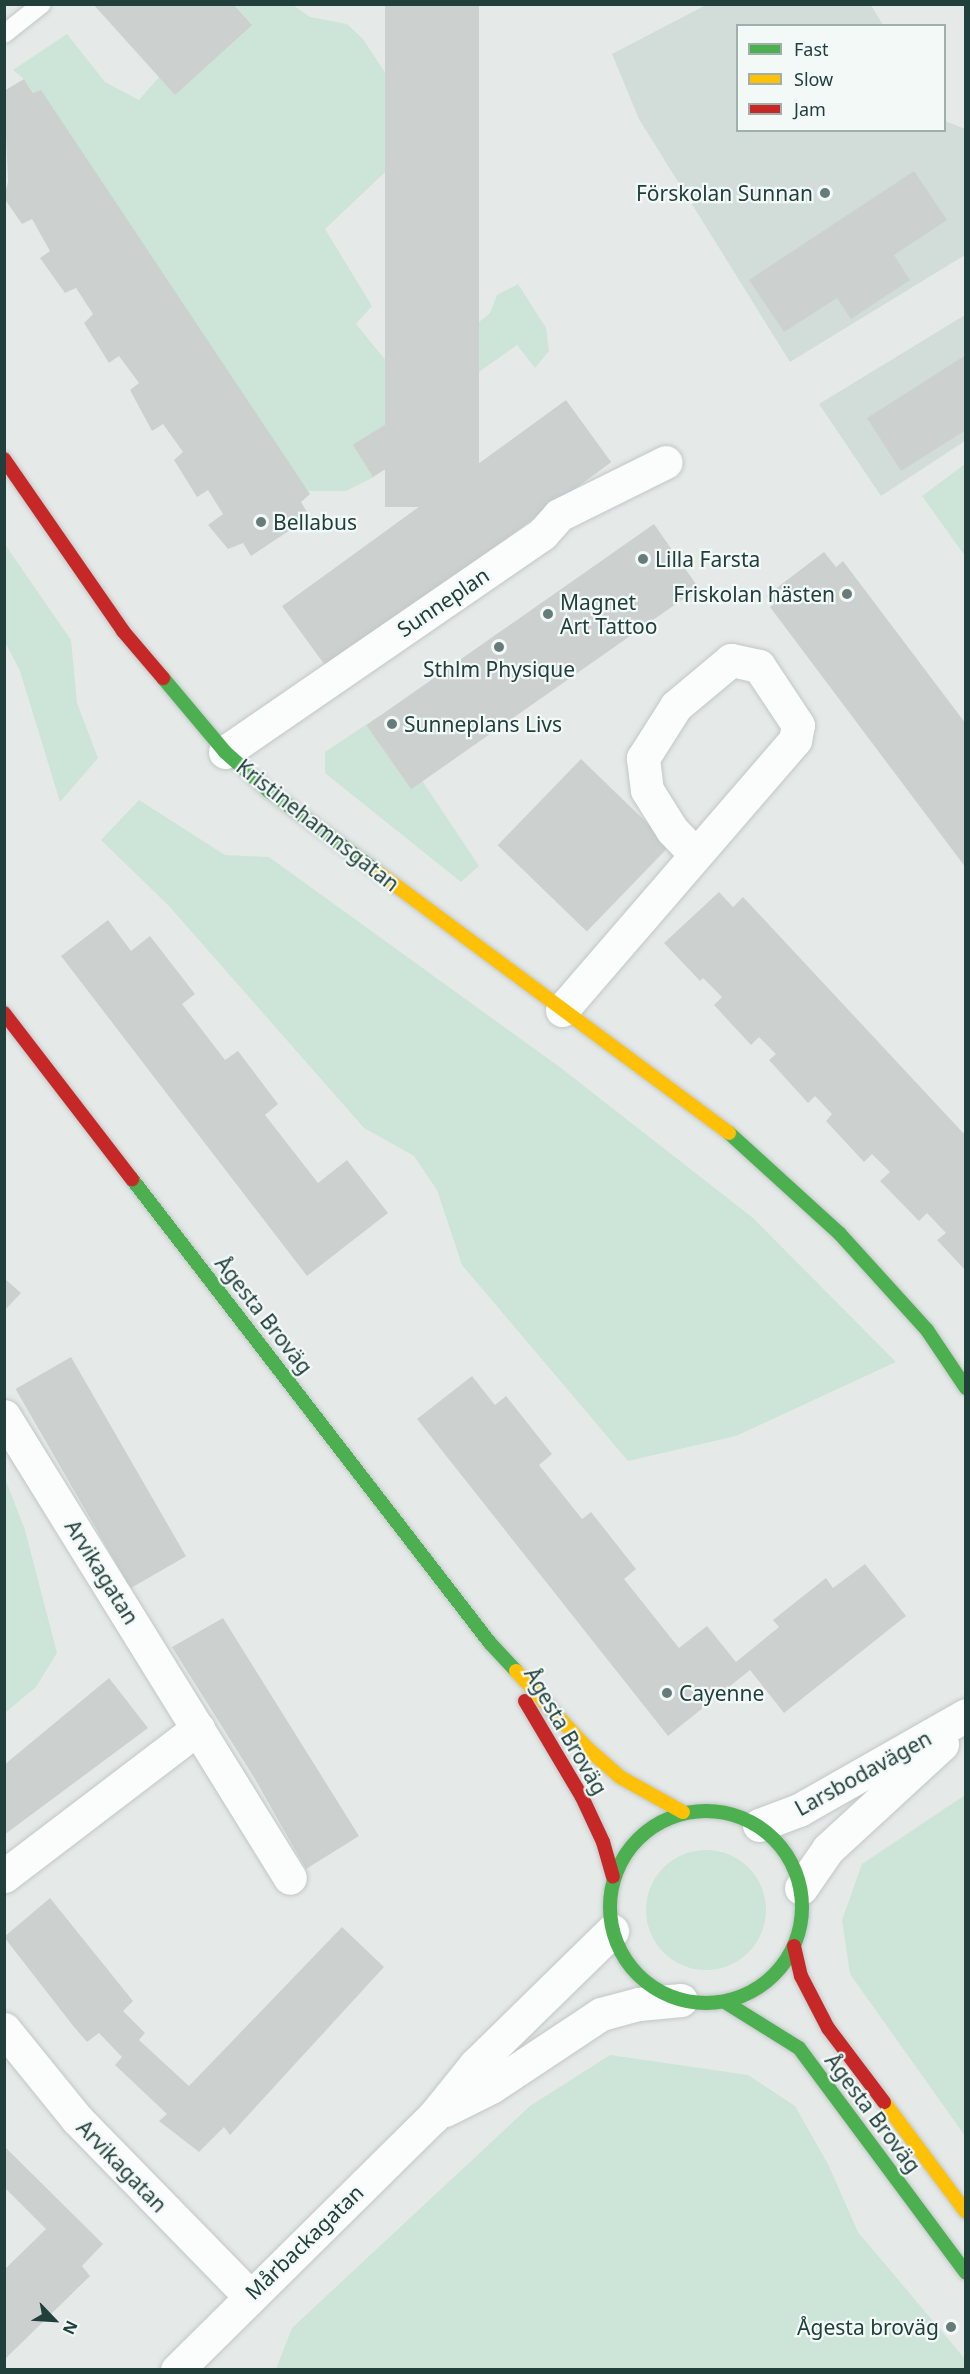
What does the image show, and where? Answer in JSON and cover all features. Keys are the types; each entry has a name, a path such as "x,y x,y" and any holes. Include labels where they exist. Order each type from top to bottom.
{"main road":[{"name":"Kristinehamnsgatan","path":"4,459 123,631 225,752 269,792 743,1144 839,1233 927,1330 966,1388"},
{"name":"Ågesta Broväg","path":"4,1013 490,1643 587,1748 620,1777 683,1812"},
{"name":"Ågesta Broväg","path":"490,1643 582,1797 603,1842 613,1877"},
{"name":"Ågesta Broväg","path":"722,1810 759,1825 786,1852 801,1888 802,1917 794,1946 768,1979 752,1992 725,2001 681,2000 651,1986 626,1962 612,1931 609,1904 613,1877 629,1852 652,1830 683,1812 722,1810"},
{"name":"Ågesta Broväg","path":"794,1946 801,1976 828,2028 966,2212"},
{"name":"Ågesta Broväg","path":"725,2001 799,2048 966,2273"}],"street":[{"name":"Sunneplan","path":"225,752 542,534 559,515 666,462"},
{"path":"562,1010 795,740 798,725 759,666 731,660 676,706 643,758 647,790 672,830 695,854"},
{"name":"Arvikagatan","path":"4,1416 290,1878"},
{"name":"Larsbodavägen","path":"759,1825 799,1810 966,1715"},
{"name":"Larsbodavägen","path":"801,1888 828,1849 966,1722"},
{"path":"4,1876 198,1728"},
{"name":"Mårbackagatan","path":"177,2370 249,2295 433,2117 475,2065 612,1931"},
{"name":"Mårbackagatan","path":"433,2117 491,2086 601,2014 639,2004 681,2000"},
{"name":"Arvikagatan","path":"4,2029 76,2119 249,2295"}],"lane":[{"path":"4,34 42,4"}],"shaded area":[{"name":"Förskolan Sunnan","path":"706,5 871,5 882,24 736,24 736,132 946,132 946,121 965,129 965,255 790,362 639,119 612,54"},
{"path":"965,315 965,441 881,496 819,404"}],"green space":[{"path":"234,5 293,5 310,17 347,24 363,39 448,168 414,181 399,159 325,229 372,306 356,324 404,383 490,313 497,295 518,284 546,328 549,351 535,368 517,345 397,430 391,421 354,445 374,477 346,491 308,491 24,79 13,70 67,34 105,82 139,100 159,77 251,24"},
{"path":"965,464 965,556 922,496"},
{"path":"4,543 71,640 77,703 98,758 60,802 20,671 5,642"},
{"path":"379,716 479,866 461,882 325,773 325,752"},
{"path":"139,800 225,855 269,857 561,1068 753,1218 896,1362 736,1436 628,1461 462,1265 437,1190 414,1156 364,1128 168,905 101,840"},
{"path":"5,1478 25,1530 57,1653 36,1687 5,1713"},
{"path":"965,1795 965,2136 850,1974 842,1920 862,1864"},
{"path":"706,1850 729,1855 748,1868 761,1887 766,1910 761,1933 748,1952 729,1965 706,1970 683,1965 664,1952 651,1933 646,1910 651,1887 664,1868 683,1855"},
{"path":"610,2055 748,2075 795,2106 829,2166 858,2232 965,2359 965,2369 276,2369 292,2328 530,2106"}],"building":[{"path":"93,4 233,4 252,25 175,95"},
{"path":"385,4 479,4 479,507 385,507"},
{"path":"24,79 33,93 41,90 310,494 301,502 310,517 251,556 243,543 228,549 208,525 223,514 208,490 197,497 174,460 183,452 163,424 152,431 130,390 139,383 119,356 109,363 84,323 93,314 76,288 65,293 40,258 50,251 32,219 22,224 4,198 8,182 4,91"},
{"path":"914,171 947,220 894,255 910,280 851,319 837,298 784,332 749,280"},
{"path":"966,355 966,430 901,471 867,418"},
{"path":"566,400 611,462 327,669 282,606"},
{"path":"391,421 411,453 373,477 353,445"},
{"path":"654,524 699,588 411,789 366,725"},
{"path":"824,552 836,567 843,561 966,724 966,868 770,607 773,605 766,596"},
{"path":"581,759 670,845 587,931 498,845"},
{"path":"719,892 733,907 743,897 966,1136 966,1271 937,1240 946,1233 927,1213 919,1221 880,1181 890,1172 872,1154 864,1162 826,1121 832,1114 815,1096 808,1103 769,1060 776,1054 759,1037 751,1045 714,1005 722,997 703,978 700,981 664,943"},
{"path":"108,920 131,951 150,936 195,994 182,1004 225,1060 238,1051 278,1104 265,1115 318,1183 347,1160 388,1213 307,1276 61,956"},
{"path":"4,1278 21,1293 4,1311"},
{"path":"71,1357 186,1556 131,1588 16,1389"},
{"path":"472,1376 495,1405 506,1396 552,1454 539,1465 582,1519 591,1512 636,1569 624,1579 679,1648 707,1626 736,1662 779,1627 773,1620 826,1578 833,1588 865,1564 906,1616 784,1713 750,1670 668,1736 417,1419"},
{"path":"223,1618 359,1836 306,1869 255,1779 172,1647"},
{"path":"109,1678 148,1728 4,1835 4,1765"},
{"path":"50,1898 133,2001 123,2011 145,2033 139,2040 189,2086 342,1927 384,1967 230,2135 224,2127 199,2152 159,2121 167,2114 115,2065 122,2057 99,2033 87,2042 4,1937"},
{"path":"4,2146 103,2244 82,2266 90,2276 4,2360 4,2270 46,2229 4,2187"}],"traffic: fast":[{"path":"163,678 225,752 269,791 375,870"},
{"path":"729,1133 839,1233 927,1330 966,1388"},
{"path":"132,1179 490,1643 516,1671"},
{"path":"706,1811 734,1815 759,1827 774,1839 786,1854 798,1879 802,1907 798,1935 786,1960 774,1975 759,1987 734,1999 706,2003 678,1999 653,1987 638,1975 626,1960 614,1935 610,1907 614,1879 626,1854 638,1839 653,1827 678,1815 706,1811"},
{"path":"725,2002 799,2048 966,2273"}],"traffic: slow":[{"path":"375,870 729,1133"},
{"path":"516,1671 587,1748 620,1777 683,1812"},
{"path":"884,2102 966,2212"}],"traffic: jam":[{"path":"4,459 123,631 163,678"},
{"path":"4,1013 132,1179"},
{"path":"525,1701 582,1797 603,1842 613,1877"},
{"path":"794,1946 801,1976 828,2028 884,2102"}],"place":[{"name":"Förskolan Sunnan","path":"825,193"},
{"name":"Bellabus","path":"261,522"},
{"name":"Lilla Farsta","path":"643,559"},
{"name":"Friskolan hästen","path":"847,594"},
{"name":"Magnet Art Tattoo","path":"548,614"},
{"name":"Sthlm Physique","path":"499,647"},
{"name":"Sunneplans Livs","path":"392,724"},
{"name":"Cayenne","path":"667,1693"},
{"name":"Ågesta broväg","path":"951,2327"}]}
